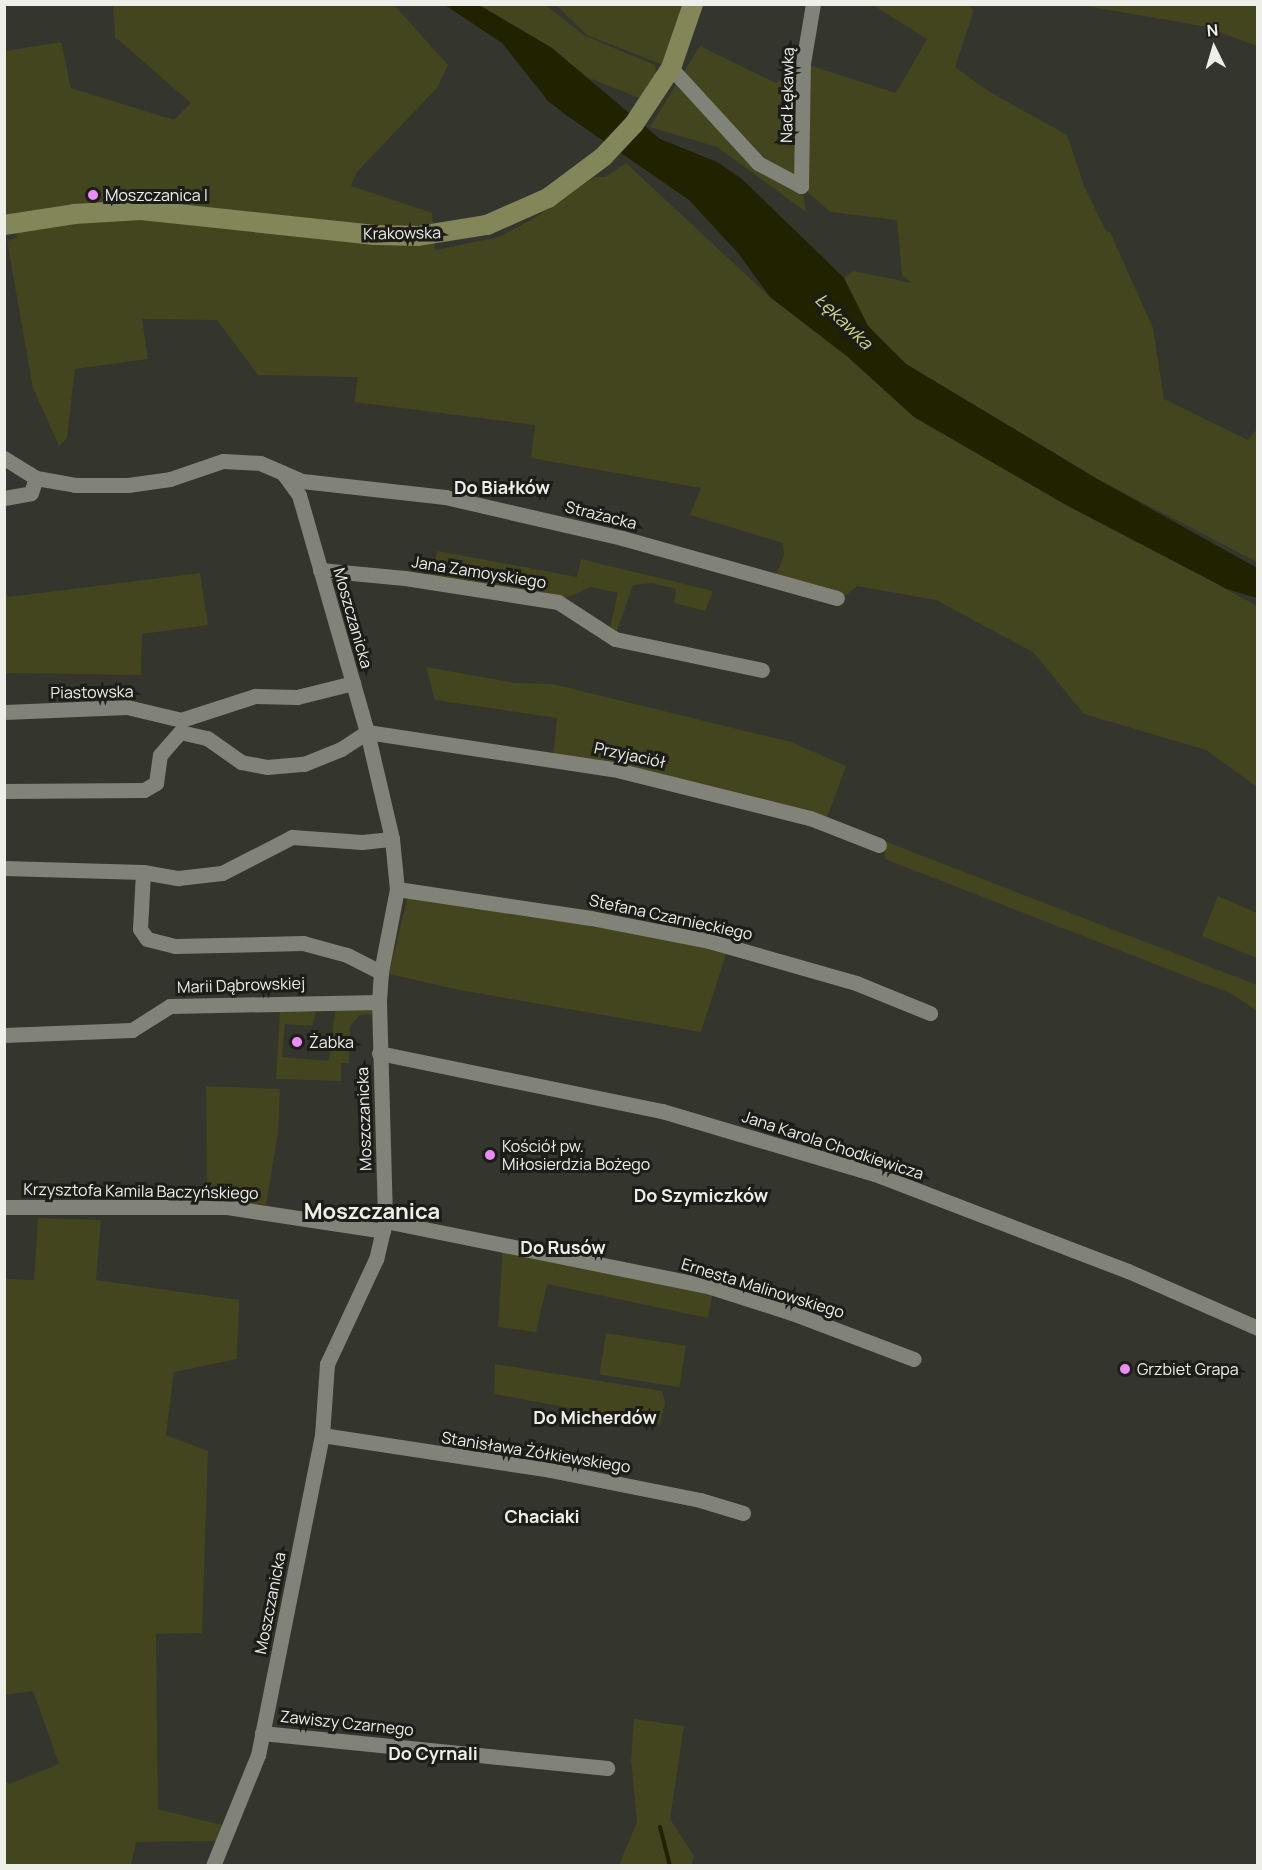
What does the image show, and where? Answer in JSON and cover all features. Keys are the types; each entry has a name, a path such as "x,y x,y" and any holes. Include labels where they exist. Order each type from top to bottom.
{"main road":[{"name":"Krakowska","path":"4,225 74,214 141,210 352,234 418,236 464,230 511,217 568,184 603,157 634,124 667,74 693,4"}],"street":[{"name":"Nad Łękawką","path":"758,163 801,186 804,153 803,63 813,4"},
{"path":"667,74 758,163 787,172 804,153"},
{"path":"4,458 36,478 75,485 128,485 170,479 223,461 260,463 283,473"},
{"name":"Moszczanicka","path":"213,1866 258,1755 322,1435 327,1364 376,1259 384,1226 379,1002 381,972 397,889 392,839 367,732 299,495 283,473"},
{"name":"Strażacka","path":"283,473 302,481 444,496 622,538 837,598"},
{"path":"4,498 31,493 36,478"},
{"name":"Jana Zamoyskiego","path":"321,570 405,578 558,602 615,639 762,670"},
{"path":"4,790 144,790 156,783 160,755 181,726 255,696 297,697 353,683"},
{"name":"Piastowska","path":"4,712 127,707 207,738 241,762 267,767 304,764 341,749 367,732"},
{"name":"Przyjaciół","path":"367,732 613,769 810,818 879,845"},
{"path":"4,868 143,872 178,878 222,873 292,837 362,842 392,839"},
{"path":"143,872 140,929 147,939 175,946 303,943 347,955 381,972"},
{"name":"Stefana Czarnieckiego","path":"397,889 591,918 709,940 856,983 930,1013"},
{"name":"Marii Dąbrowskiej","path":"4,1035 132,1030 170,1006 379,1002"},
{"name":"Jana Karola Chodkiewicza","path":"379,1053 662,1111 875,1174 1128,1272 1257,1328"},
{"name":"Krzysztofa Kamila Baczyńskiego","path":"4,1208 227,1207 384,1226"},
{"name":"Ernesta Malinowskiego","path":"384,1226 711,1287 844,1331 914,1359"},
{"name":"Stanisława Żółkiewskiego","path":"322,1435 550,1470 700,1500 743,1513"},
{"name":"Zawiszy Czarnego","path":"262,1732 607,1768"}],"shaded area":[{"path":"113,5 394,5 448,65 437,88 357,172 351,186 432,213 435,250 499,237 538,216 594,177 605,177 626,163 770,297 848,357 914,417 1257,606 1257,787 1206,750 1084,714 1033,652 936,600 857,586 843,598 775,577 784,555 783,543 690,515 701,488 531,458 535,425 354,402 358,377 258,375 217,320 142,319 148,359 75,369 67,438 59,446 33,388 7,241 17,238 14,224 5,225 5,51 61,42 71,88 174,120 191,103 115,37"},
{"path":"479,5 546,5 585,36 655,65 656,76 644,100 582,75 552,48"},
{"path":"556,5 693,5 671,68 587,35"},
{"path":"873,5 967,5 974,10 955,67 990,92 1067,135 1084,186 1106,231 1110,232 1153,328 1164,399 1248,440 1257,429 1257,562 1099,480 906,364 868,326 844,278 853,271 912,283 902,275 897,220 830,212 802,187 806,212 717,147 650,127 700,46 776,83 803,63 896,93 927,39"},
{"path":"1080,5 1257,5 1257,46 1202,26"},
{"path":"438,551 577,577 581,559 713,591 705,611 674,603 676,589 652,583 633,585 616,634 609,632 618,593 591,587 561,600 426,581"},
{"path":"200,573 208,625 142,634 141,675 5,673 5,589 8,597"},
{"path":"426,667 515,683 553,684 791,742 846,766 827,818 553,756 557,718 435,700"},
{"path":"884,841 1257,985 1257,1011 1232,994 885,859"},
{"path":"408,896 728,948 701,1032 459,990 389,974"},
{"path":"1218,896 1257,913 1257,958 1202,936"},
{"path":"280,1008 316,1012 312,1026 285,1024 282,1057 329,1061 335,1012 338,1008 372,1009 372,1014 360,1015 350,1026 349,1063 341,1063 341,1081 276,1079"},
{"path":"206,1086 280,1089 278,1133 266,1205 207,1198"},
{"path":"38,1218 101,1220 96,1280 239,1300 237,1359 174,1372 166,1435 208,1451 202,1633 156,1634 158,1809 230,1827 223,1841 136,1842 131,1865 5,1865 4,1780 9,1784 59,1764 33,1691 5,1695 5,1279 34,1280"},
{"path":"503,1244 713,1291 708,1318 547,1284 536,1332 498,1327"},
{"path":"606,1333 686,1346 679,1387 599,1374"},
{"path":"495,1364 662,1391 665,1403 660,1425 494,1394"},
{"path":"634,1719 684,1726 670,1819 694,1856 692,1865 619,1865 637,1822 631,1759"}],"water":[{"name":"Łękawka","path":"445,5 479,5 552,48 660,139 717,162 742,179 844,278 868,326 906,364 1099,480 1257,568 1257,598 1227,589 1066,505 914,417 848,357 770,297 738,253 689,200 548,101 502,43"}],"waterway":[{"path":"660,1827 670,1866"}],"place":[{"name":"Moszczanica I","path":"93,195"},
{"name":"Żabka","path":"297,1042"},
{"name":"Kościół pw. Miłosierdzia Bożego","path":"490,1155"},
{"name":"Grzbiet Grapa","path":"1125,1369"}],"district":[{"name":"Do Białków","path":"502,487"},
{"name":"Do Szymiczków","path":"701,1195"},
{"name":"Moszczanica","path":"372,1212"},
{"name":"Do Rusów","path":"563,1247"},
{"name":"Do Micherdów","path":"595,1417"},
{"name":"Chaciaki","path":"542,1516"},
{"name":"Do Cyrnali","path":"433,1753"}]}
